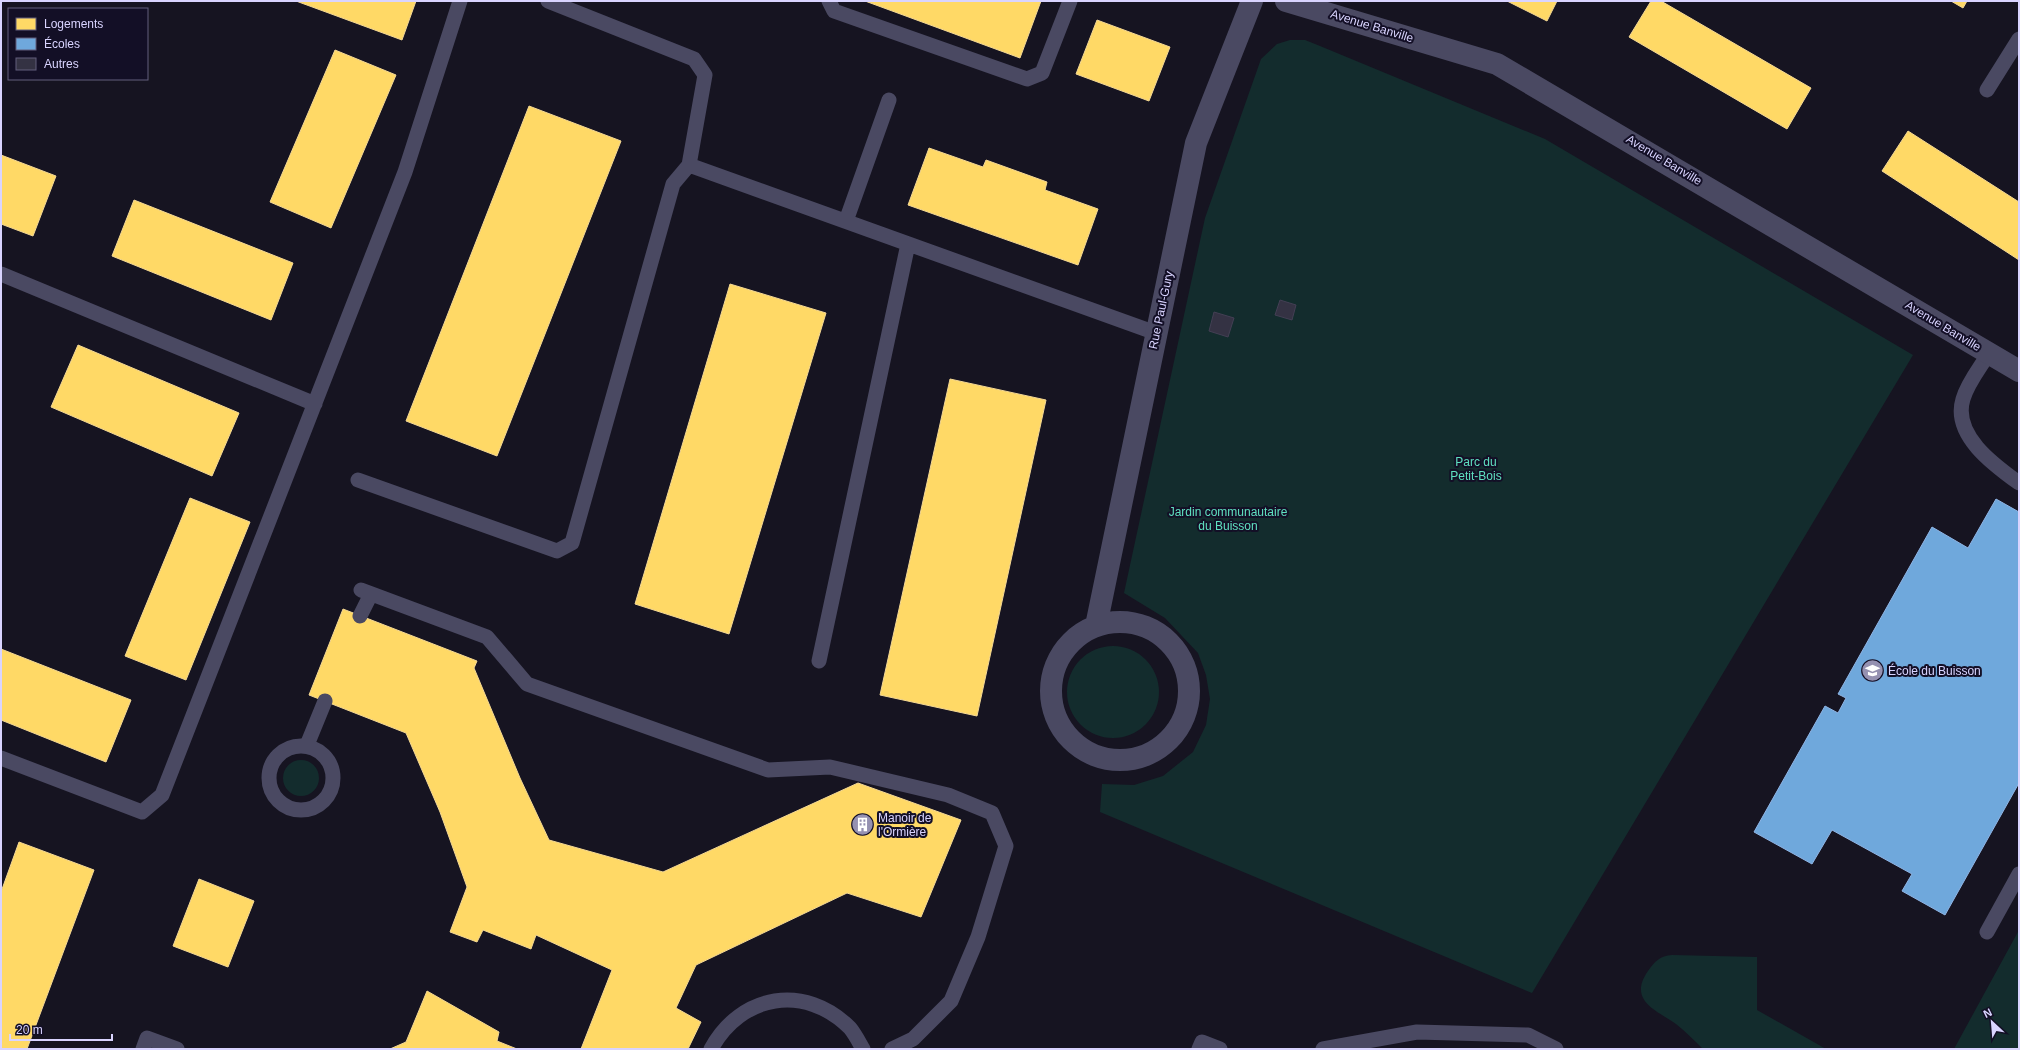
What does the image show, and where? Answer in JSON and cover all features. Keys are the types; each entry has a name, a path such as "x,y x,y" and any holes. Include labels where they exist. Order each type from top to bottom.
{"street":[{"name":"Rue Paul-Gury","path":"1096,626 1196,143 1252,1"},
{"name":"Avenue Banville","path":"1286,1 1497,64 2019,371"},
{"path":"1117,622 1139,624 1159,634 1175,649 1185,668 1189,689 1187,711 1177,731 1162,747 1140,758 1117,761 1093,756 1088,753 1073,743 1058,725 1050,702 1051,679 1059,656 1075,638 1096,626 1117,622"}],"lane":[{"path":"1,758 142,812 162,795 405,172 460,1"},
{"path":"358,480 557,551 572,543 674,184 689,165 705,75 694,59 548,1"},
{"path":"829,1 834,11 1027,79 1042,73 1070,1"},
{"path":"1987,90 2019,39"},
{"path":"846,221 889,100"},
{"path":"689,165 1156,333"},
{"path":"819,661 908,244"},
{"path":"1,274 315,404"},
{"path":"1989,353 1968,387 1963,400 1961,414 1965,428 1976,445 1992,463 2019,483"},
{"path":"360,616 366,592 487,637 527,684 768,770 830,767 948,795 992,813 1006,846 978,937 957,987 951,1001 913,1039 892,1049"},
{"path":"307,745 325,701"},
{"path":"307,745 322,752 330,761 334,773 333,784 329,795 321,804 311,809 296,810 285,806 274,795 268,777 271,765 279,753 290,747 307,745"},
{"path":"1987,932 2019,874"},
{"path":"711,1049 720,1033 740,1015 770,1001 803,1001 828,1011 851,1029 863,1049"},
{"path":"1323,1049 1417,1032 1528,1035 1556,1049"},
{"path":"143,1049 147,1038 177,1049"},
{"path":"1199,1049 1202,1042 1220,1049"}],"green space":[{"name":"Parc du Petit-Bois","path":"1290,40 1305,40 1545,139 1913,355 1532,993 1100,812 1102,784 1134,785 1163,776 1193,752 1206,725 1210,699 1206,675 1198,653 1165,618 1124,593 1205,218 1261,59 1277,44"},
{"path":"1113,646 1131,650 1145,660 1155,674 1159,692 1155,710 1145,724 1131,734 1113,738 1095,734 1081,724 1071,710 1067,692 1071,674 1081,660 1095,650"},
{"path":"305,760 314,765 318,771 318,785 314,791 305,796 297,796 288,791 284,785 283,774 288,765 294,761"},
{"path":"2019,930 2019,1049 1954,1049"},
{"path":"1672,955 1757,957 1757,1010 1826,1049 1703,1049 1676,1024 1647,1004 1643,998 1641,990 1642,981 1648,971 1658,960"}],"building: Logements":[{"path":"296,1 416,1 402,40"},
{"path":"865,1 1041,1 1020,58"},
{"path":"1507,1 1557,1 1547,21"},
{"path":"1651,1 1661,1 1811,88 1787,129 1629,37"},
{"path":"1951,1 1967,1 1963,8"},
{"path":"1097,20 1170,47 1149,101 1076,74"},
{"path":"335,50 396,75 331,228 270,202"},
{"path":"529,106 621,141 497,456 406,421"},
{"path":"1908,131 2019,202 2019,260 1882,171"},
{"path":"929,148 983,167 986,160 1047,182 1045,190 1098,209 1078,265 908,205"},
{"path":"1,155 56,176 33,236 1,224"},
{"path":"134,200 293,263 271,320 112,256"},
{"path":"730,284 826,313 729,634 635,604"},
{"path":"78,345 239,413 212,476 51,407"},
{"path":"950,379 1046,400 977,716 880,695"},
{"path":"190,498 250,522 186,680 125,656"},
{"name":"Manoir de l'Ormière","path":"343,609 477,661 474,668 520,778 549,840 663,872 858,783 961,820 921,917 847,893 696,965 676,1008 701,1022 688,1049 581,1049 612,970 536,935 531,949 483,930 477,942 450,932 467,887 440,812 406,733 309,695"},
{"path":"1,649 131,700 106,762 1,720"},
{"path":"19,842 94,870 27,1049 1,1049 1,892"},
{"path":"199,879 254,901 228,967 173,946"},
{"path":"427,991 499,1032 497,1041 517,1049 390,1049 406,1042"}],"building: Écoles":[{"path":"1996,499 2019,512 2019,783 1945,915 1902,891 1912,874 1832,830 1812,864 1754,832 1825,706 1838,713 1846,698 1838,694 1932,527 1968,548"}],"building: Autres":[{"path":"1280,300 1296,305 1292,320 1275,315"},
{"path":"1214,312 1234,318 1228,337 1209,331"}],"place":[{"name":"École du Buisson","path":"1872,671"},
{"name":"Manoir de l'Ormière","path":"862,825"}],"park label":[{"name":"Jardin communautaire du Buisson","path":"1228,519"}]}
